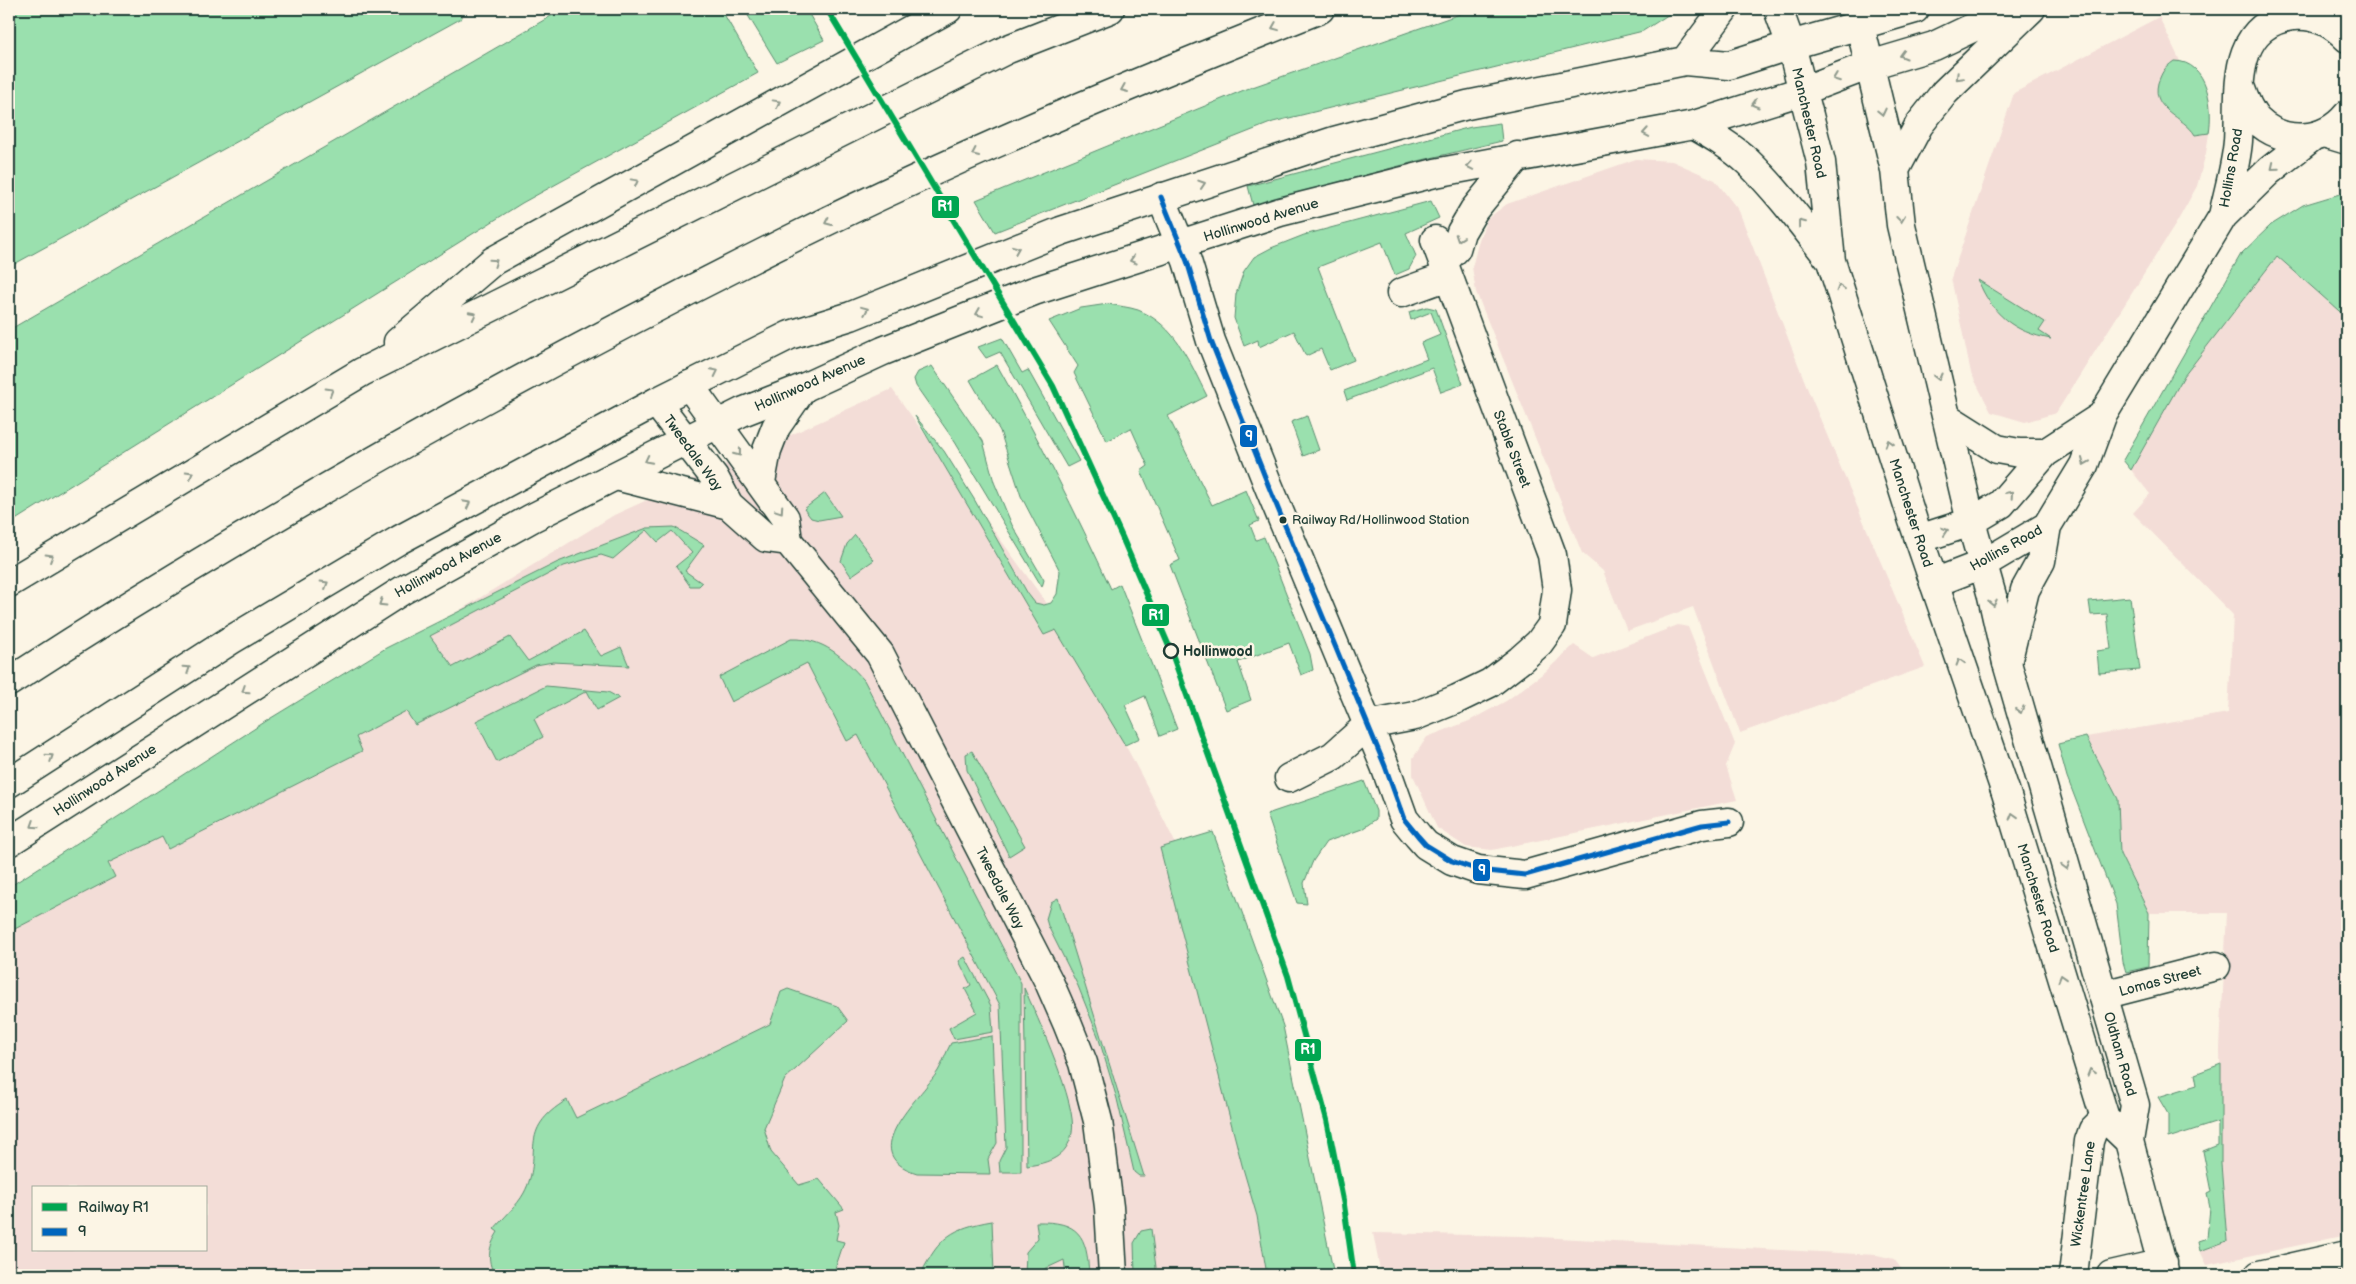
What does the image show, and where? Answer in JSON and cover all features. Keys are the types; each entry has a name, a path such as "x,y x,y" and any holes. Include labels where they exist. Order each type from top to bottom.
{"main road":[{"path":"362,372 493,261 948,9"},
{"path":"9,582 362,372 1008,49 1110,9"},
{"path":"9,682 278,514 564,356 805,232 1010,137 1188,61 1320,9"},
{"path":"1685,60 1724,9"},
{"name":"Manchester Road","path":"1778,9 1791,44 1821,162 1831,261 1934,583 2006,793 2072,1011"},
{"path":"9,783 232,640 399,540 656,402 790,336 851,316 1061,231 1334,141 1467,105 1685,60 1729,66 1858,17 1915,9"},
{"name":"Hollinwood Avenue","path":"9,842 403,590 532,518 742,412 803,388 883,351 1034,291 1180,246 1280,212 1435,173 1518,156 1694,125 1802,90 1870,65 1987,33 2012,9"},
{"path":"1895,170 1920,126 1987,33 2031,9"},
{"path":"2344,9 2347,23"},
{"name":"Hollins Road","path":"2223,216 2238,144 2239,76 2246,49 2256,35 2279,15 2318,18 2337,28 2347,38"},
{"path":"1858,17 1895,170 1901,225 1948,418 1970,522 1983,564 2007,663 2103,996"},
{"name":"Hollins Road","path":"2240,90 2247,106 2258,120 2272,130 2287,136 2328,136"},
{"name":"Hollins Road","path":"1934,583 1983,564 2047,526 2084,465 2102,416 2223,216 2269,171 2328,136 2347,115"},
{"path":"1694,125 1728,146 1748,162 1782,200 1831,261"},
{"path":"1401,293 1456,249 1461,232 1474,210 1518,156"},
{"path":"1160,197 1187,261 1215,350 1368,725 1404,819 1426,845 1452,861 1478,870 1525,875 1702,825 1729,822"},
{"name":"Stable Street","path":"1368,725 1415,716 1456,700 1490,683 1532,649 1552,625 1557,590 1552,555 1442,260"},
{"name":"Tweedale Way","path":"689,385 761,482 785,518 788,541 880,654 1049,982 1083,1063 1098,1121 1109,1207 1113,1275"},
{"path":"761,482 767,450 776,427 803,388"},
{"name":"Tweedale Way","path":"656,402 714,477 729,505 766,538 788,541"},
{"name":"Hollins Road","path":"1920,539 1970,522 2001,504 2045,453 2102,416"},
{"path":"1948,418 1997,449 2019,453 2045,453"},
{"name":"Tweedale Way","path":"616,476 729,505"},
{"path":"2007,663 2025,590 2041,561 2047,526"},
{"path":"1289,778 1333,756 1368,725"},
{"name":"Lomas Street","path":"2103,996 2216,966"},
{"name":"Oldham Road","path":"2103,996 2135,1105 2129,1142 2164,1269"},
{"name":"Oldham Road","path":"2072,1011 2105,1118 2129,1142"},
{"name":"Wickentree Lane","path":"2073,1275 2089,1141 2093,1130 2105,1118"},
{"path":"2259,1275 2347,1255"},
{"path":"2111,1275 2164,1269"}],"shaded area":[{"path":"2159,17 2180,61 2192,68 2203,80 2210,99 2211,121 2206,153 2197,186 2177,222 2056,413 2025,422 1991,412 1971,373 1951,278 2014,93"},
{"path":"1636,159 1672,161 1715,180 1739,211 1808,390 1925,667 1740,733 1693,607 1627,631 1603,571 1582,553 1476,292 1472,267 1487,219 1507,204"},
{"path":"2277,256 2347,318 2347,1235 2207,1265 2200,1251 2227,1240 2221,1164 2220,1048 2227,913 2149,913 2120,854 2118,799 2086,737 2228,713 2233,615 2133,513 2150,494 2131,470 2184,376"},
{"path":"892,389 1063,626 1150,792 1249,991 1299,1275 9,1275 9,888 614,515"},
{"path":"1678,625 1688,627 1735,744 1726,766 1737,800 1492,850 1466,847 1437,828 1413,775 1413,758 1427,737 1469,721 1506,701 1545,672 1574,645 1593,658"},
{"path":"1373,1233 1521,1236 1877,1255 1894,1259 1906,1275 1381,1275"}],"green space":[{"path":"9,9 457,9 462,18 9,267"},
{"path":"563,9 721,9 758,73 522,203 9,524 9,330"},
{"path":"744,9 806,9 824,40 777,63"},
{"path":"1474,9 1677,9 1643,31 1273,122 995,232 976,200 1244,90"},
{"path":"2174,61 2186,63 2202,77 2209,99 2209,133 2195,135 2190,128 2164,107 2159,100 2157,92 2159,79 2166,68"},
{"path":"1500,123 1502,141 1418,161 1253,205 1248,186 1471,127"},
{"path":"2347,193 2347,318 2277,256 2184,376 2131,470 2123,460 2241,254 2271,225 2303,205"},
{"path":"1431,201 1439,218 1406,233 1416,256 1409,269 1395,275 1382,242 1318,267 1354,360 1330,370 1321,349 1306,356 1294,331 1259,347 1258,340 1244,346 1234,318 1236,294 1244,271 1254,257 1304,235"},
{"path":"1978,280 2045,322 2039,331 2051,339 2026,332 2005,320 1990,303"},
{"path":"1108,304 1135,309 1151,317 1172,335 1188,358 1207,396 1168,416 1212,505 1246,490 1259,521 1250,525 1256,540 1264,537 1310,654 1313,670 1301,675 1289,643 1238,662 1251,700 1226,710 1170,565 1180,560 1141,471 1148,466 1131,428 1107,441 1074,373 1078,366 1049,321 1081,308"},
{"path":"1427,307 1436,309 1463,384 1441,392 1432,368 1347,400 1344,391 1427,359 1421,343 1440,335 1431,312 1411,320 1409,312"},
{"path":"1002,338 1022,373 1028,370 1079,461 1067,467 1000,352 986,358 978,347"},
{"path":"997,365 1056,476 1111,589 1120,584 1177,729 1160,736 1145,696 1125,705 1140,738 1125,745 1056,630 1044,635 915,416 944,451 974,499 1028,594 1035,603 1044,605 1051,603 1057,594 1060,571 1021,496 1000,431 970,380"},
{"path":"932,366 983,441 994,482 1012,525 1044,580 1042,587 955,442 916,386 914,379 918,372"},
{"path":"1307,416 1319,450 1303,456 1291,422"},
{"path":"825,493 841,516 819,520 811,518 804,509"},
{"path":"674,527 704,545 685,571 702,583 699,586 690,586 676,566 692,553 672,531 658,542 647,530 613,559 601,555 564,566 430,636 453,667 510,637 528,661 584,631 601,656 621,647 629,666 553,662 536,665 415,725 406,711 356,737 362,751 168,849 162,837 108,863 115,877 9,932 9,887 271,718 386,648 558,562 647,528"},
{"path":"855,535 874,560 851,576 841,561 847,544"},
{"path":"2130,597 2140,670 2099,673 2097,651 2111,649 2107,614 2091,615 2089,601"},
{"path":"791,639 813,642 832,650 864,680 1021,983 1021,1172 1000,1172 999,1161 1006,1147 1000,1005 858,735 847,741 807,663 731,702 719,677"},
{"path":"546,686 608,692 619,698 597,710 587,691 534,719 543,737 497,762 476,721"},
{"path":"2086,737 2118,799 2120,854 2149,913 2148,967 2126,972 2123,962 2116,904 2067,777 2058,744"},
{"path":"972,751 1025,846 1009,856 967,770 966,754"},
{"path":"1364,781 1376,811 1376,819 1362,829 1326,842 1313,861 1304,883 1307,904 1297,903 1267,814"},
{"path":"1213,832 1283,1026 1334,1275 1267,1275 1257,1216 1242,1165 1160,848"},
{"path":"1058,898 1144,1176 1139,1176 1134,1172 1117,1099 1098,1036 1078,986 1048,926 1046,919 1051,902"},
{"path":"965,957 991,1006 993,1032 954,1039 949,1028 977,1012 965,989 971,985 959,961"},
{"path":"1024,988 1063,1082 1072,1120 1072,1133 1066,1148 1050,1161 1027,1166"},
{"path":"788,989 837,1006 848,1021 785,1079 764,1128 771,1152 799,1185 819,1179 844,1209 836,1212 839,1225 836,1240 844,1242 833,1275 494,1275 490,1263 490,1248 498,1232 494,1229 524,1193 530,1179 536,1133 541,1122 551,1111 567,1100 576,1118 770,1024 781,992"},
{"path":"992,1036 997,1143 988,1159 990,1174 917,1173 899,1164 891,1153 891,1140 897,1125 938,1071 951,1043"},
{"path":"2221,1064 2221,1164 2227,1241 2200,1251 2198,1241 2207,1238 2210,1208 2207,1194 2211,1192 2203,1151 2218,1145 2218,1122 2168,1138 2168,1114 2158,1097 2197,1085 2195,1074"},
{"path":"992,1221 994,1274 921,1274 934,1251 948,1236 967,1227"},
{"path":"1036,1222 1062,1224 1078,1233 1083,1240 1086,1250 1089,1275 1066,1275 1064,1260 1032,1275 1025,1275 1026,1252 1038,1238"},
{"path":"1151,1229 1157,1275 1135,1275 1134,1243 1141,1231"}],"rail line":[{"name":"R1","path":"827,9 1053,386 1122,537 1171,651 1288,976 1327,1120 1344,1205 1354,1275"}],"transit line":[{"name":"9","path":"1161,197 1187,261 1211,341 1269,487 1385,766 1404,819 1426,845 1452,861 1478,870 1525,875 1702,825 1729,822"}],"place":[{"name":"Railway Rd/Hollinwood Station","path":"1283,520"},
{"name":"Hollinwood","path":"1171,651"}]}
